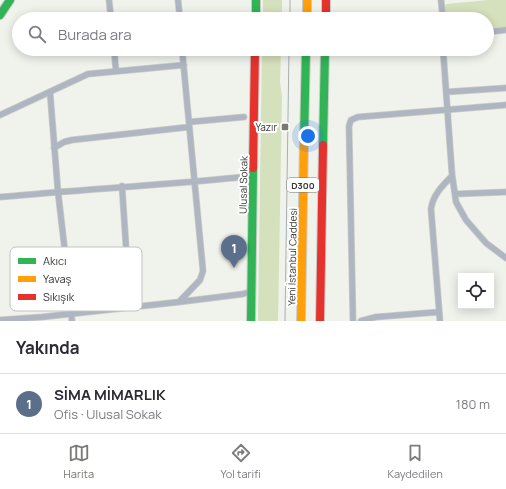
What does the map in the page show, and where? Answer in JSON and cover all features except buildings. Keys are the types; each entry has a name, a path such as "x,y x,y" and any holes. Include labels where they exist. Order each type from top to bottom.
{"main road":[{"path":"0,15 10,0"},
{"path":"256,0 256,12"},
{"path":"306,12 307,0"},
{"path":"326,0 326,12"},
{"name":"Ulusal Sokak","path":"251,321 255,56"},
{"name":"Yeni İstanbul Caddesi","path":"301,321 306,56"},
{"name":"D300","path":"320,321 325,56"}],"street":[{"path":"109,0 110,12"},
{"path":"178,0 179,12"},
{"path":"440,0 442,12"},
{"path":"494,31 506,30"},
{"path":"115,56 116,71"},
{"path":"178,302 200,280 203,271 183,56"},
{"path":"443,56 452,176 456,202 466,220 486,243 506,258"},
{"path":"0,115 88,74 184,65"},
{"path":"446,92 506,88"},
{"path":"50,92 58,192 64,247"},
{"path":"353,321 351,120 358,117 506,105"},
{"path":"54,148 64,142 72,140 244,117"},
{"path":"0,197 253,176"},
{"path":"440,321 431,209 432,201 439,188 452,176"},
{"path":"122,186 126,247"},
{"path":"455,194 506,192"},
{"path":"142,306 252,292"},
{"path":"72,311 72,321"},
{"path":"0,320 97,311"},
{"path":"361,321 376,317 439,312"}],"green space":[{"path":"263,0 282,0 282,12 263,12"},
{"path":"506,0 506,27 494,28 494,12 444,12 446,4"},
{"path":"262,56 281,56 280,82 282,97 278,321 258,321"}],"tram line":[{"path":"290,0 290,12"},
{"path":"285,321 289,56"}],"traffic: fast":[{"path":"0,15 10,0"},
{"path":"256,0 256,12"},
{"path":"304,139 306,56"},
{"path":"323,145 325,56"},
{"path":"251,321 253,168"}],"traffic: slow":[{"path":"307,0 307,12"},
{"path":"301,321 304,139"}],"traffic: jam":[{"path":"326,0 326,12"},
{"path":"253,168 255,56"},
{"path":"320,321 323,145"}],"place":[{"name":"Yazır","path":"285,127"},
{"name":"SİMA MİMARLIK","path":"234,268"}]}
